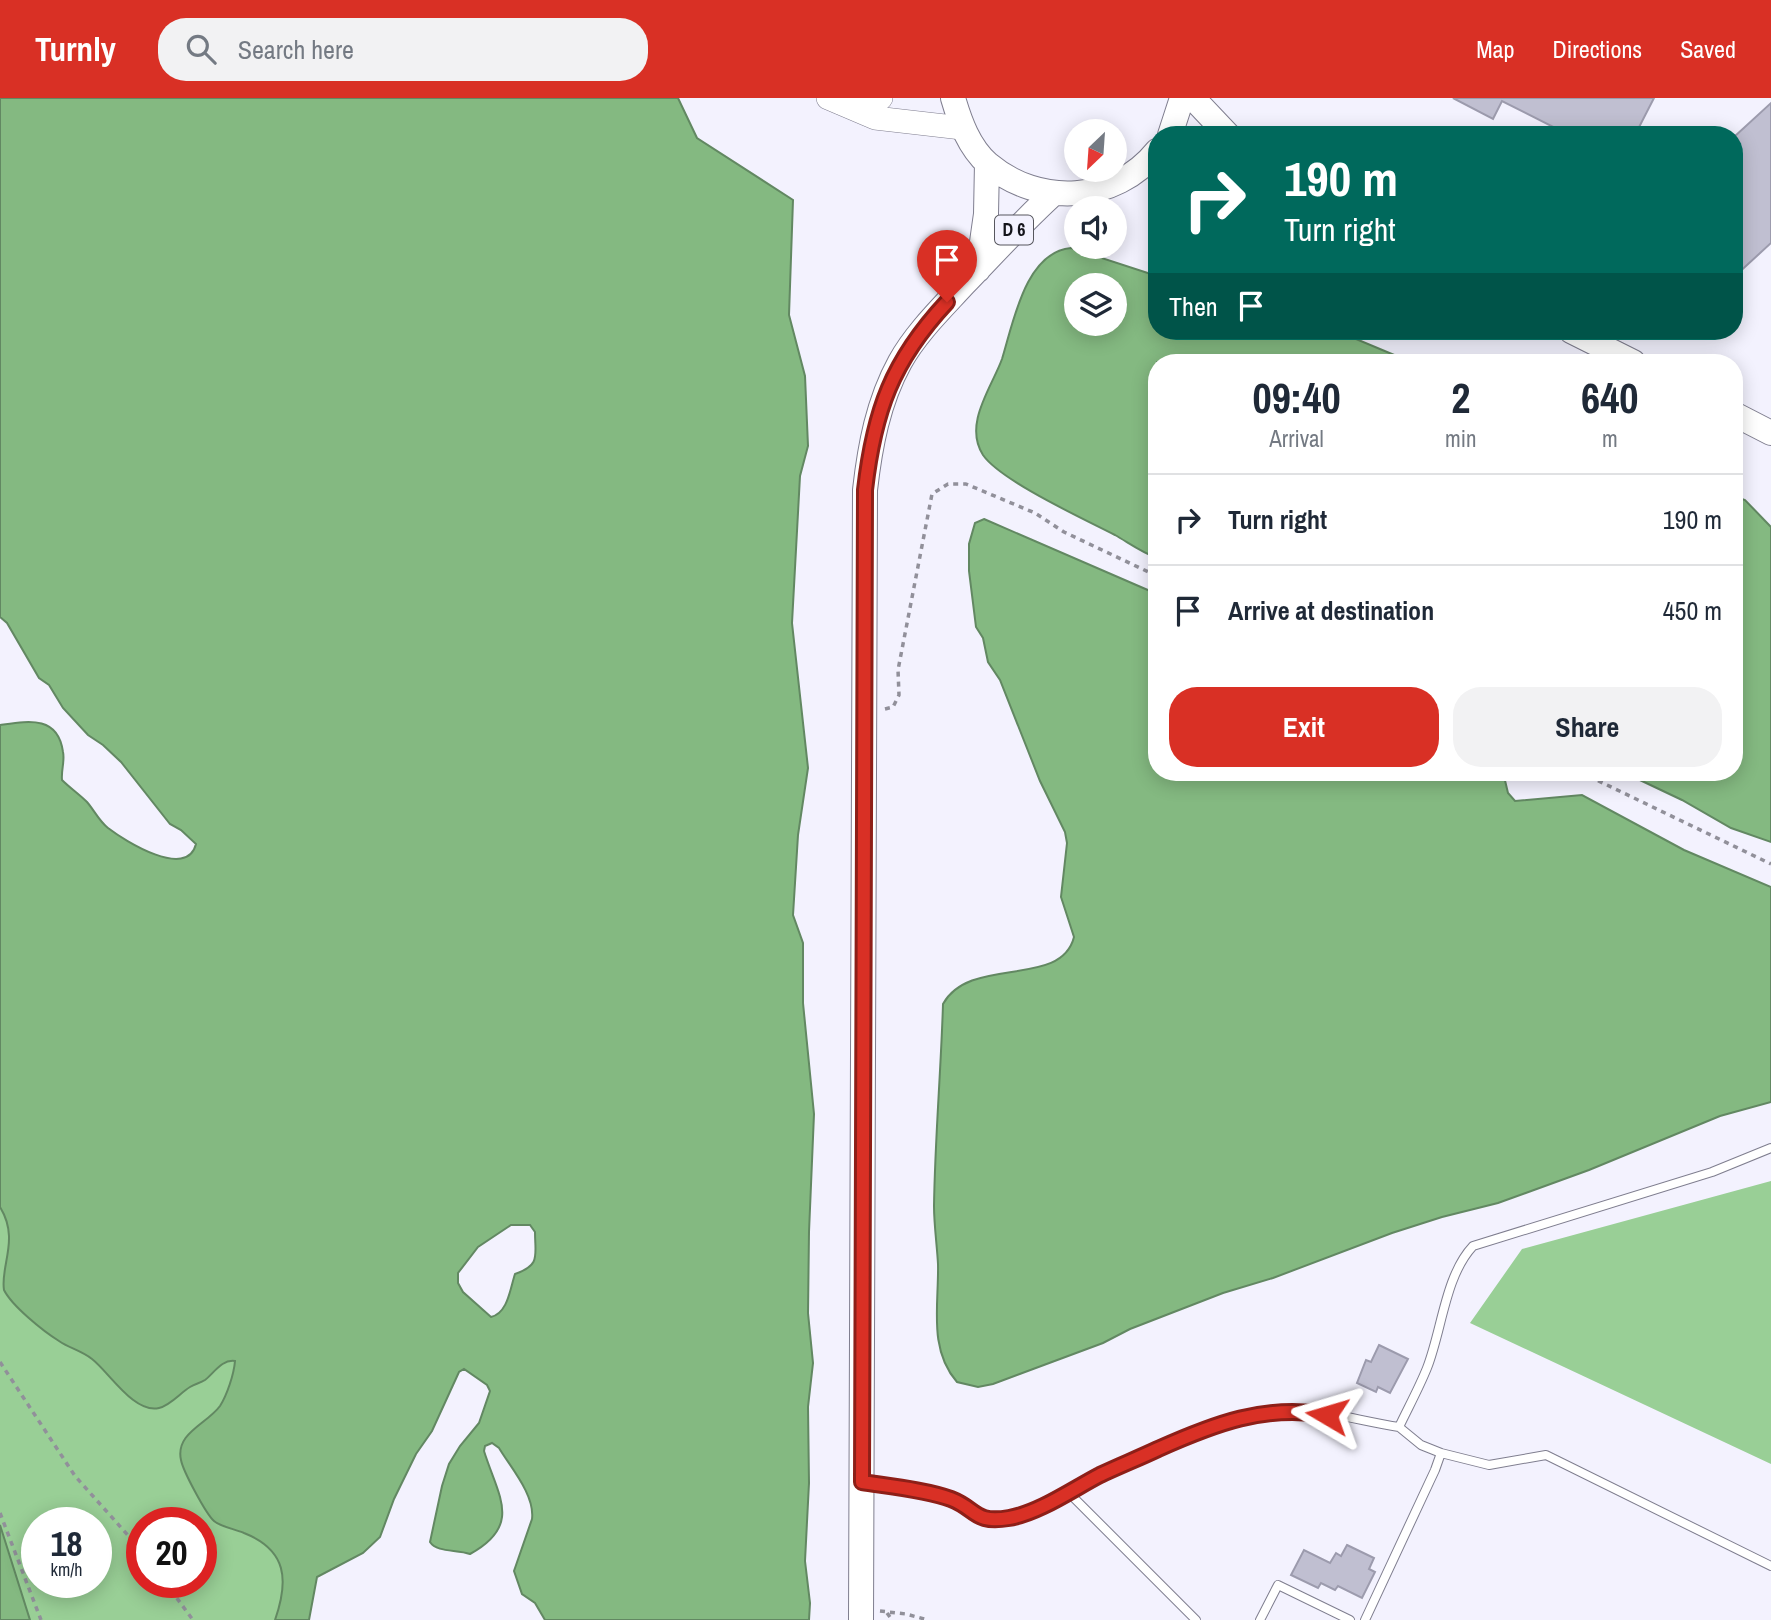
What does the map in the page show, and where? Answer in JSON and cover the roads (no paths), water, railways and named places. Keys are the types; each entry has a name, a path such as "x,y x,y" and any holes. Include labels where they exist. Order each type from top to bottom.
{"main road":[{"path":"834,101 881,98"},
{"path":"953,98 962,128 987,163 1020,185 1054,193 1104,190 1148,163"},
{"path":"1173,126 1182,98"},
{"path":"1193,98 1219,126"},
{"path":"834,101 875,118 962,128"},
{"name":"D 6","path":"978,270 986,214 987,163"},
{"name":"D 6","path":"861,1620 865,490 871,443 884,398 900,361 932,318 1018,225 1054,193"},
{"path":"1589,340 1617,354"},
{"path":"1743,419 1771,433"}],"lane":[{"path":"1399,1427 1427,1368 1448,1296 1465,1254 1473,1246 1712,1172 1771,1148"},
{"path":"862,1482 951,1499 983,1519 1010,1518 1070,1493 1098,1476 1212,1425 1247,1416 1303,1410 1399,1427 1421,1445 1489,1465 1546,1454 1771,1566"},
{"path":"1365,1620 1441,1452"},
{"path":"1070,1493 1196,1620"},
{"path":"1260,1620 1278,1585 1350,1620"}]}
